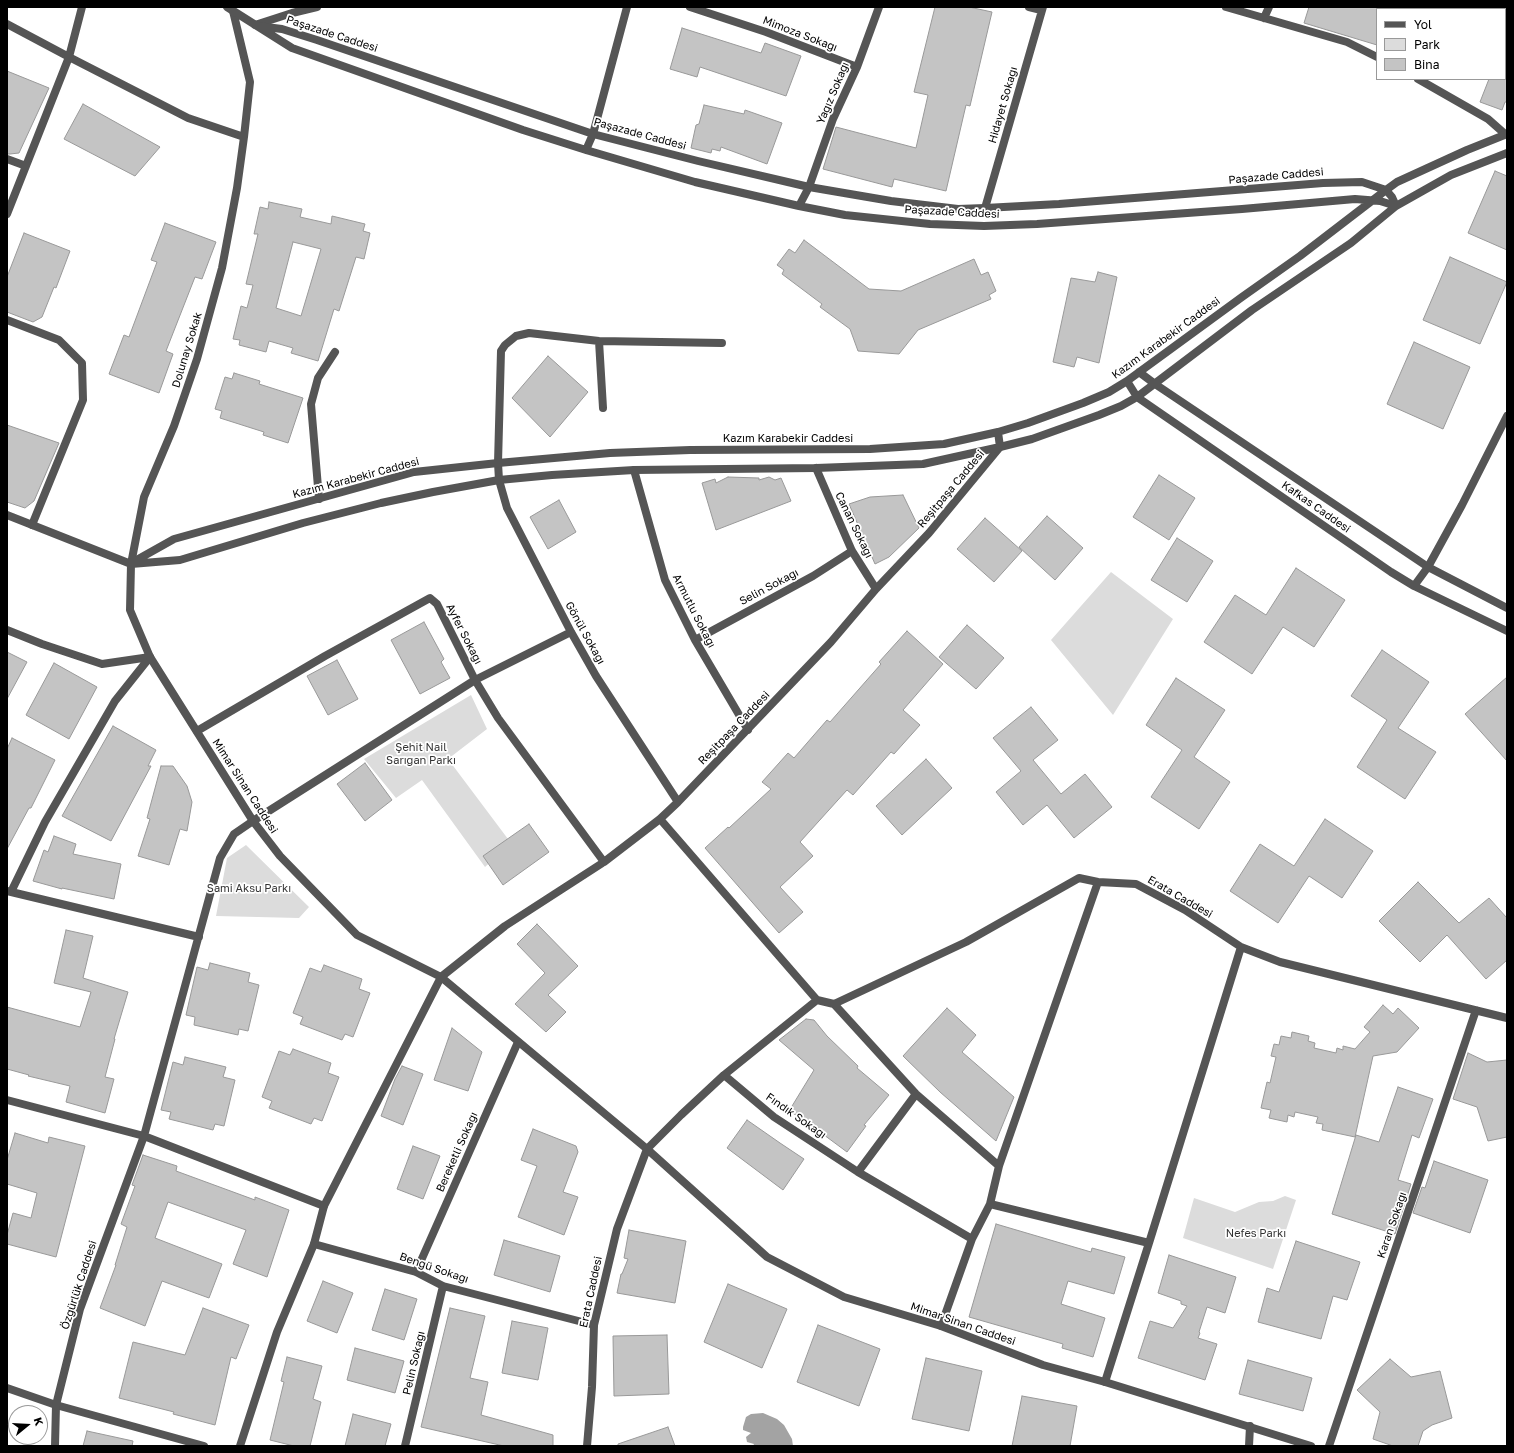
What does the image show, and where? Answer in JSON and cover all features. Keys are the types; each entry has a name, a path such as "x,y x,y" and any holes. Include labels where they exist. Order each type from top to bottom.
{"street":[{"path":"7,214 69,57 82,7"},
{"path":"230,9 255,25 292,13 317,7"},
{"path":"586,150 593,134 627,7"},
{"name":"Mimoza Sokağı","path":"690,7 766,32 857,67"},
{"name":"Yağız Sokağı","path":"799,206 809,187 833,119 857,67 878,7"},
{"path":"1029,7 1042,9"},
{"path":"1226,7 1347,42 1376,56"},
{"path":"1264,18 1268,7"},
{"name":"Dolunay Sokak","path":"131,564 144,497 174,426 197,359 222,268 237,188 250,82 230,9"},
{"name":"Hidayet Sokağı","path":"985,208 1042,9"},
{"path":"7,24 188,118 244,137"},
{"name":"Paşazade Caddesi","path":"255,25 282,28 593,134 698,161 809,187 891,201 958,209 1059,204 1323,183 1362,182 1386,190"},
{"name":"Paşazade Caddesi","path":"255,25 292,48 454,106 586,150 696,182 845,215 930,224 984,226 1037,224 1344,200 1372,200 1396,206"},
{"path":"1420,80 1488,119 1506,134"},
{"name":"Kazım Karabekir Caddesi","path":"131,564 174,539 414,472 498,462 618,452 690,450 870,450 944,444 998,432 1083,403 1109,392 1127,381 1300,256 1397,182 1453,156 1506,134"},
{"path":"7,515 131,564 180,560 303,523 381,503 499,480 634,470 816,468 923,464 1000,447 1032,439 1099,416 1137,397 1252,310 1351,243 1396,206 1451,175 1507,153"},
{"path":"7,159 26,166"},
{"path":"1386,190 1392,197 1396,206"},
{"path":"7,320 59,340 82,363 83,400 32,525"},
{"name":"Gönül Sokağı","path":"678,802 596,676 571,632 507,508 499,480 498,462 501,351 505,345 516,336 529,333 599,341 722,343"},
{"path":"599,341 603,408"},
{"path":"319,499 311,404 318,378 335,352"},
{"name":"Kafkas Caddesi","path":"1139,372 1428,567 1507,608"},
{"name":"Kafkas Caddesi","path":"1127,381 1137,397 1391,572 1414,586 1507,631"},
{"path":"1414,586 1428,567 1462,505 1507,416"},
{"path":"998,432 1000,447"},
{"name":"Reşitpaşa Caddesi","path":"440,977 505,926 604,862 660,819 678,802 831,642 876,589 929,533 1000,447"},
{"name":"Canan Sokağı","path":"816,468 852,551 876,589"},
{"name":"Armutlu Sokağı","path":"634,470 665,580 695,640 748,730"},
{"name":"Selin Sokağı","path":"695,640 813,576 852,551"},
{"name":"Mimar Sinan Caddesi","path":"131,564 130,610 150,658 253,821 280,856 358,935 440,977 648,1149 767,1257 844,1297 941,1326 1043,1365 1106,1382 1311,1446"},
{"name":"Ayfer Sokağı","path":"196,731 325,656 430,598 436,604 475,680 498,718 604,862"},
{"path":"7,630 42,644 102,664 150,658"},
{"name":"Özgürlük Caddesi","path":"55,1446 56,1405 80,1309 144,1136 220,858 234,834 475,680 571,632"},
{"path":"150,658 115,701 46,822 9,892 199,937"},
{"path":"660,819 817,1000 834,1004 916,1094 999,1166"},
{"name":"Erata Caddesi","path":"834,1004 966,942 1079,878 1098,882 1136,884 1185,910 1241,947 1280,962 1507,1018"},
{"path":"941,1326 972,1239 990,1204 999,1166 1098,882"},
{"path":"1106,1382 1241,947"},
{"path":"240,1446 277,1332 314,1244 324,1206 440,977"},
{"path":"648,1149 681,1115 724,1075 817,1000"},
{"name":"Karan Sokağı","path":"1329,1446 1476,1010"},
{"name":"Bereketli Sokağı","path":"416,1272 518,1042"},
{"name":"Fındık Sokağı","path":"724,1075 774,1117 858,1172 972,1239"},
{"path":"858,1172 916,1094"},
{"path":"7,1100 144,1136 324,1206"},
{"name":"Erata Caddesi","path":"587,1446 592,1387 594,1325 617,1228 648,1149"},
{"path":"990,1204 1149,1243"},
{"name":"Bengü Sokağı","path":"314,1244 416,1272 443,1286 594,1325"},
{"name":"Pelin Sokağı","path":"406,1446 443,1286"},
{"path":"7,1388 56,1405 204,1446"},
{"path":"1249,1446 1250,1426"}],"green space":[{"path":"1111,572 1173,619 1113,715 1051,640"},
{"name":"Şehit Nail Sarıgan Parkı","path":"471,695 487,729 448,759 511,843 485,867 422,780 396,798 364,759"},
{"name":"Sami Aksu Parkı","path":"246,845 309,907 299,918 216,916 227,858"},
{"name":"Nefes Parkı","path":"1285,1196 1296,1200 1273,1269 1183,1238 1194,1198 1235,1212 1259,1202 1273,1201"}],"shaded area":[{"path":"763,1413 777,1419 784,1425 792,1439 793,1446 753,1446 754,1444 747,1442 746,1437 751,1433 743,1430 746,1417 751,1414"}],"building":[{"path":"935,7 969,7 992,12 970,106 966,105 946,191 894,179 892,187 823,169 836,127 916,148 928,95 914,92"},
{"path":"1309,7 1377,7 1376,45 1304,23"},
{"path":"682,28 761,53 765,43 801,56 786,96 700,67 697,77 670,69"},
{"path":"7,71 49,88 19,153 10,154 7,154"},
{"path":"1507,79 1507,102 1505,102 1502,110 1480,102 1489,80"},
{"path":"83,104 160,147 135,176 64,139"},
{"path":"704,105 744,114 745,110 782,123 767,164 721,147 720,151 712,149 711,153 691,148 696,125 699,124"},
{"path":"1495,171 1507,176 1507,250 1468,233"},
{"path":"269,202 302,209 300,217 331,224 332,216 365,224 363,231 370,233 364,259 356,257 339,311 334,309 318,361 291,353 293,348 269,341 266,352 239,345 240,340 233,339 241,306 247,308 253,285 246,284 258,234 254,234 260,207 268,209","holes":["293,242 321,249 301,316 276,308"]},
{"path":"165,223 216,242 202,279 195,277 166,351 173,354 159,393 109,374 124,335 129,337 157,262 151,260"},
{"path":"24,233 70,251 56,288 54,287 42,317 33,322 7,312 7,277"},
{"path":"804,240 869,289 901,291 974,259 981,275 988,272 996,291 989,295 991,299 918,330 899,354 858,351 850,329 820,307 822,304 782,274 784,270 777,265 789,249 795,253"},
{"path":"1450,257 1507,282 1480,344 1423,320"},
{"path":"1098,272 1117,277 1099,363 1077,357 1074,367 1053,362 1071,278 1095,282"},
{"path":"1414,342 1470,367 1443,429 1387,404"},
{"path":"548,356 588,392 550,437 512,398"},
{"path":"234,373 260,381 259,384 303,398 288,443 263,435 264,432 220,418 222,411 215,409 225,377 232,379"},
{"path":"7,425 59,443 34,501 25,508 7,502"},
{"path":"1159,475 1195,498 1169,540 1133,517"},
{"path":"728,477 759,478 759,480 769,477 775,480 781,478 791,501 716,530 702,483 715,479 716,483"},
{"path":"903,495 919,528 889,557 875,564 849,504 870,497"},
{"path":"559,500 576,532 548,549 530,517"},
{"path":"1047,516 1083,548 1055,580 1019,547"},
{"path":"985,518 1022,551 994,582 957,549"},
{"path":"1177,538 1213,561 1187,602 1151,580"},
{"path":"1296,568 1345,600 1314,647 1283,627 1252,674 1204,642 1235,595 1266,615"},
{"path":"424,622 444,659 441,662 450,678 420,694 391,640"},
{"path":"967,625 1004,658 976,689 939,657"},
{"path":"907,631 943,664 903,710 920,725 894,754 891,752 853,795 847,790 800,842 813,856 780,887 803,912 779,933 705,848 771,789 762,782 788,753 794,758 827,720 830,722 881,664 879,662"},
{"path":"1382,650 1429,682 1398,728 1436,752 1405,799 1357,767 1387,720 1351,696"},
{"path":"7,652 27,662 7,699"},
{"path":"337,660 358,699 328,715 307,676"},
{"path":"54,663 97,687 69,739 26,715"},
{"path":"1507,677 1507,761 1465,714"},
{"path":"1176,678 1225,710 1194,757 1230,782 1199,829 1151,797 1182,750 1146,725"},
{"path":"1031,707 1058,740 1033,760 1061,794 1085,774 1112,807 1074,838 1047,805 1023,825 996,792 1021,771 993,738"},
{"path":"113,726 156,750 148,766 151,766 111,841 62,816"},
{"path":"12,738 55,760 31,808 29,808 7,849 7,749"},
{"path":"926,759 952,788 902,835 876,806"},
{"path":"365,763 392,800 365,821 337,784"},
{"path":"161,766 173,766 187,786 192,802 187,831 180,829 169,865 138,856 150,819 147,818"},
{"path":"1325,819 1373,851 1342,898 1309,876 1278,923 1230,891 1260,844 1294,866"},
{"path":"529,824 549,852 503,885 483,856"},
{"path":"54,836 76,844 73,854 121,864 114,899 62,889 33,881 44,850 48,852"},
{"path":"1418,882 1459,923 1489,898 1507,918 1507,960 1486,979 1447,935 1420,962 1379,921"},
{"path":"537,924 578,966 548,995 566,1012 546,1032 515,1004 545,973 517,944"},
{"path":"66,930 93,936 83,978 128,992 114,1039 105,1077 114,1079 105,1113 66,1102 70,1086 28,1076 29,1075 7,1069 7,1007 80,1027 91,992 54,983"},
{"path":"210,963 250,973 248,982 259,985 248,1031 239,1029 238,1035 194,1025 195,1017 186,1015 197,967 208,970"},
{"path":"324,965 362,979 359,989 370,993 353,1037 345,1034 342,1040 300,1024 303,1017 293,1013 310,968 321,972"},
{"path":"1383,1005 1393,1014 1398,1008 1419,1028 1397,1052 1373,1056 1355,1137 1322,1130 1323,1124 1316,1123 1318,1117 1295,1112 1294,1117 1288,1115 1287,1122 1269,1118 1271,1110 1261,1108 1267,1082 1270,1083 1276,1057 1271,1056 1274,1044 1279,1045 1281,1036 1291,1038 1292,1032 1309,1036 1308,1041 1315,1043 1314,1048 1336,1053 1337,1048 1343,1050 1343,1046 1355,1049 1370,1032 1364,1027"},
{"path":"947,1008 976,1035 962,1052 1014,1097 996,1141 940,1092 903,1056"},
{"path":"806,1019 814,1020 827,1036 858,1066 857,1068 889,1095 864,1125 866,1126 847,1152 820,1132 822,1130 789,1111 814,1070 779,1040"},
{"path":"452,1028 482,1052 468,1091 434,1080"},
{"path":"293,1049 331,1063 328,1073 339,1077 322,1121 314,1118 311,1124 269,1108 272,1101 262,1097 279,1051 290,1055"},
{"path":"1468,1053 1487,1062 1507,1060 1507,1137 1488,1141 1477,1107 1453,1099"},
{"path":"185,1057 226,1067 223,1077 235,1080 224,1126 215,1124 213,1130 169,1119 171,1112 161,1110 173,1062 183,1065"},
{"path":"402,1066 423,1074 403,1125 381,1116 395,1079"},
{"path":"1398,1087 1433,1099 1419,1138 1412,1135 1398,1180 1411,1184 1395,1234 1332,1214 1356,1135 1379,1142"},
{"path":"747,1120 804,1159 783,1190 727,1148"},
{"path":"533,1129 576,1146 578,1152 563,1192 578,1197 564,1235 518,1217 537,1166 521,1160"},
{"path":"15,1133 48,1143 49,1137 85,1146 56,1257 7,1244 7,1235 13,1213 31,1218 37,1193 7,1184 7,1160"},
{"path":"413,1146 440,1156 423,1199 397,1189"},
{"path":"143,1155 177,1166 176,1171 255,1200 255,1197 289,1210 267,1277 233,1264 246,1230 168,1202 155,1238 222,1264 209,1298 162,1281 145,1326 100,1308 116,1265 127,1227 121,1224 135,1186 132,1185"},
{"path":"1434,1161 1488,1180 1470,1233 1413,1213 1422,1187 1425,1188"},
{"path":"996,1224 1091,1252 1092,1248 1125,1257 1114,1294 1068,1281 1061,1304 1105,1318 1093,1357 1062,1348 1063,1344 969,1317"},
{"path":"629,1230 686,1241 675,1303 617,1293 621,1274 628,1259 624,1258"},
{"path":"504,1240 560,1256 550,1292 494,1275"},
{"path":"1296,1241 1360,1262 1347,1300 1333,1296 1321,1339 1258,1322 1267,1288 1279,1292"},
{"path":"1169,1255 1236,1277 1225,1313 1207,1307 1199,1332 1198,1338 1217,1344 1205,1380 1138,1358 1150,1321 1173,1328 1187,1306 1181,1304 1181,1301 1158,1293"},
{"path":"323,1281 353,1293 337,1333 307,1321"},
{"path":"728,1284 787,1309 762,1368 704,1342"},
{"path":"385,1289 417,1299 404,1340 372,1330"},
{"path":"203,1308 249,1325 236,1359 231,1357 215,1425 173,1414 174,1412 119,1398 133,1342 185,1355"},
{"path":"450,1308 485,1316 470,1378 488,1382 481,1415 553,1435 553,1446 504,1446 421,1427"},
{"path":"512,1321 548,1328 538,1380 502,1373"},
{"path":"818,1325 880,1349 859,1406 797,1382"},
{"path":"667,1335 669,1394 614,1396 613,1336"},
{"path":"355,1348 404,1361 395,1393 347,1380"},
{"path":"287,1357 322,1366 313,1399 321,1402 310,1446 294,1446 270,1440 284,1382 281,1381"},
{"path":"926,1358 982,1371 969,1431 912,1419"},
{"path":"1390,1359 1411,1377 1440,1371 1452,1418 1432,1425 1423,1431 1418,1446 1393,1446 1373,1439 1380,1412 1357,1390"},
{"path":"1248,1360 1312,1378 1303,1411 1239,1394"},
{"path":"1022,1396 1077,1406 1070,1446 1012,1446"},
{"path":"353,1414 391,1424 385,1446 345,1446"},
{"path":"668,1427 675,1446 618,1446 618,1444"},
{"path":"87,1431 133,1441 132,1446 83,1446"}]}
